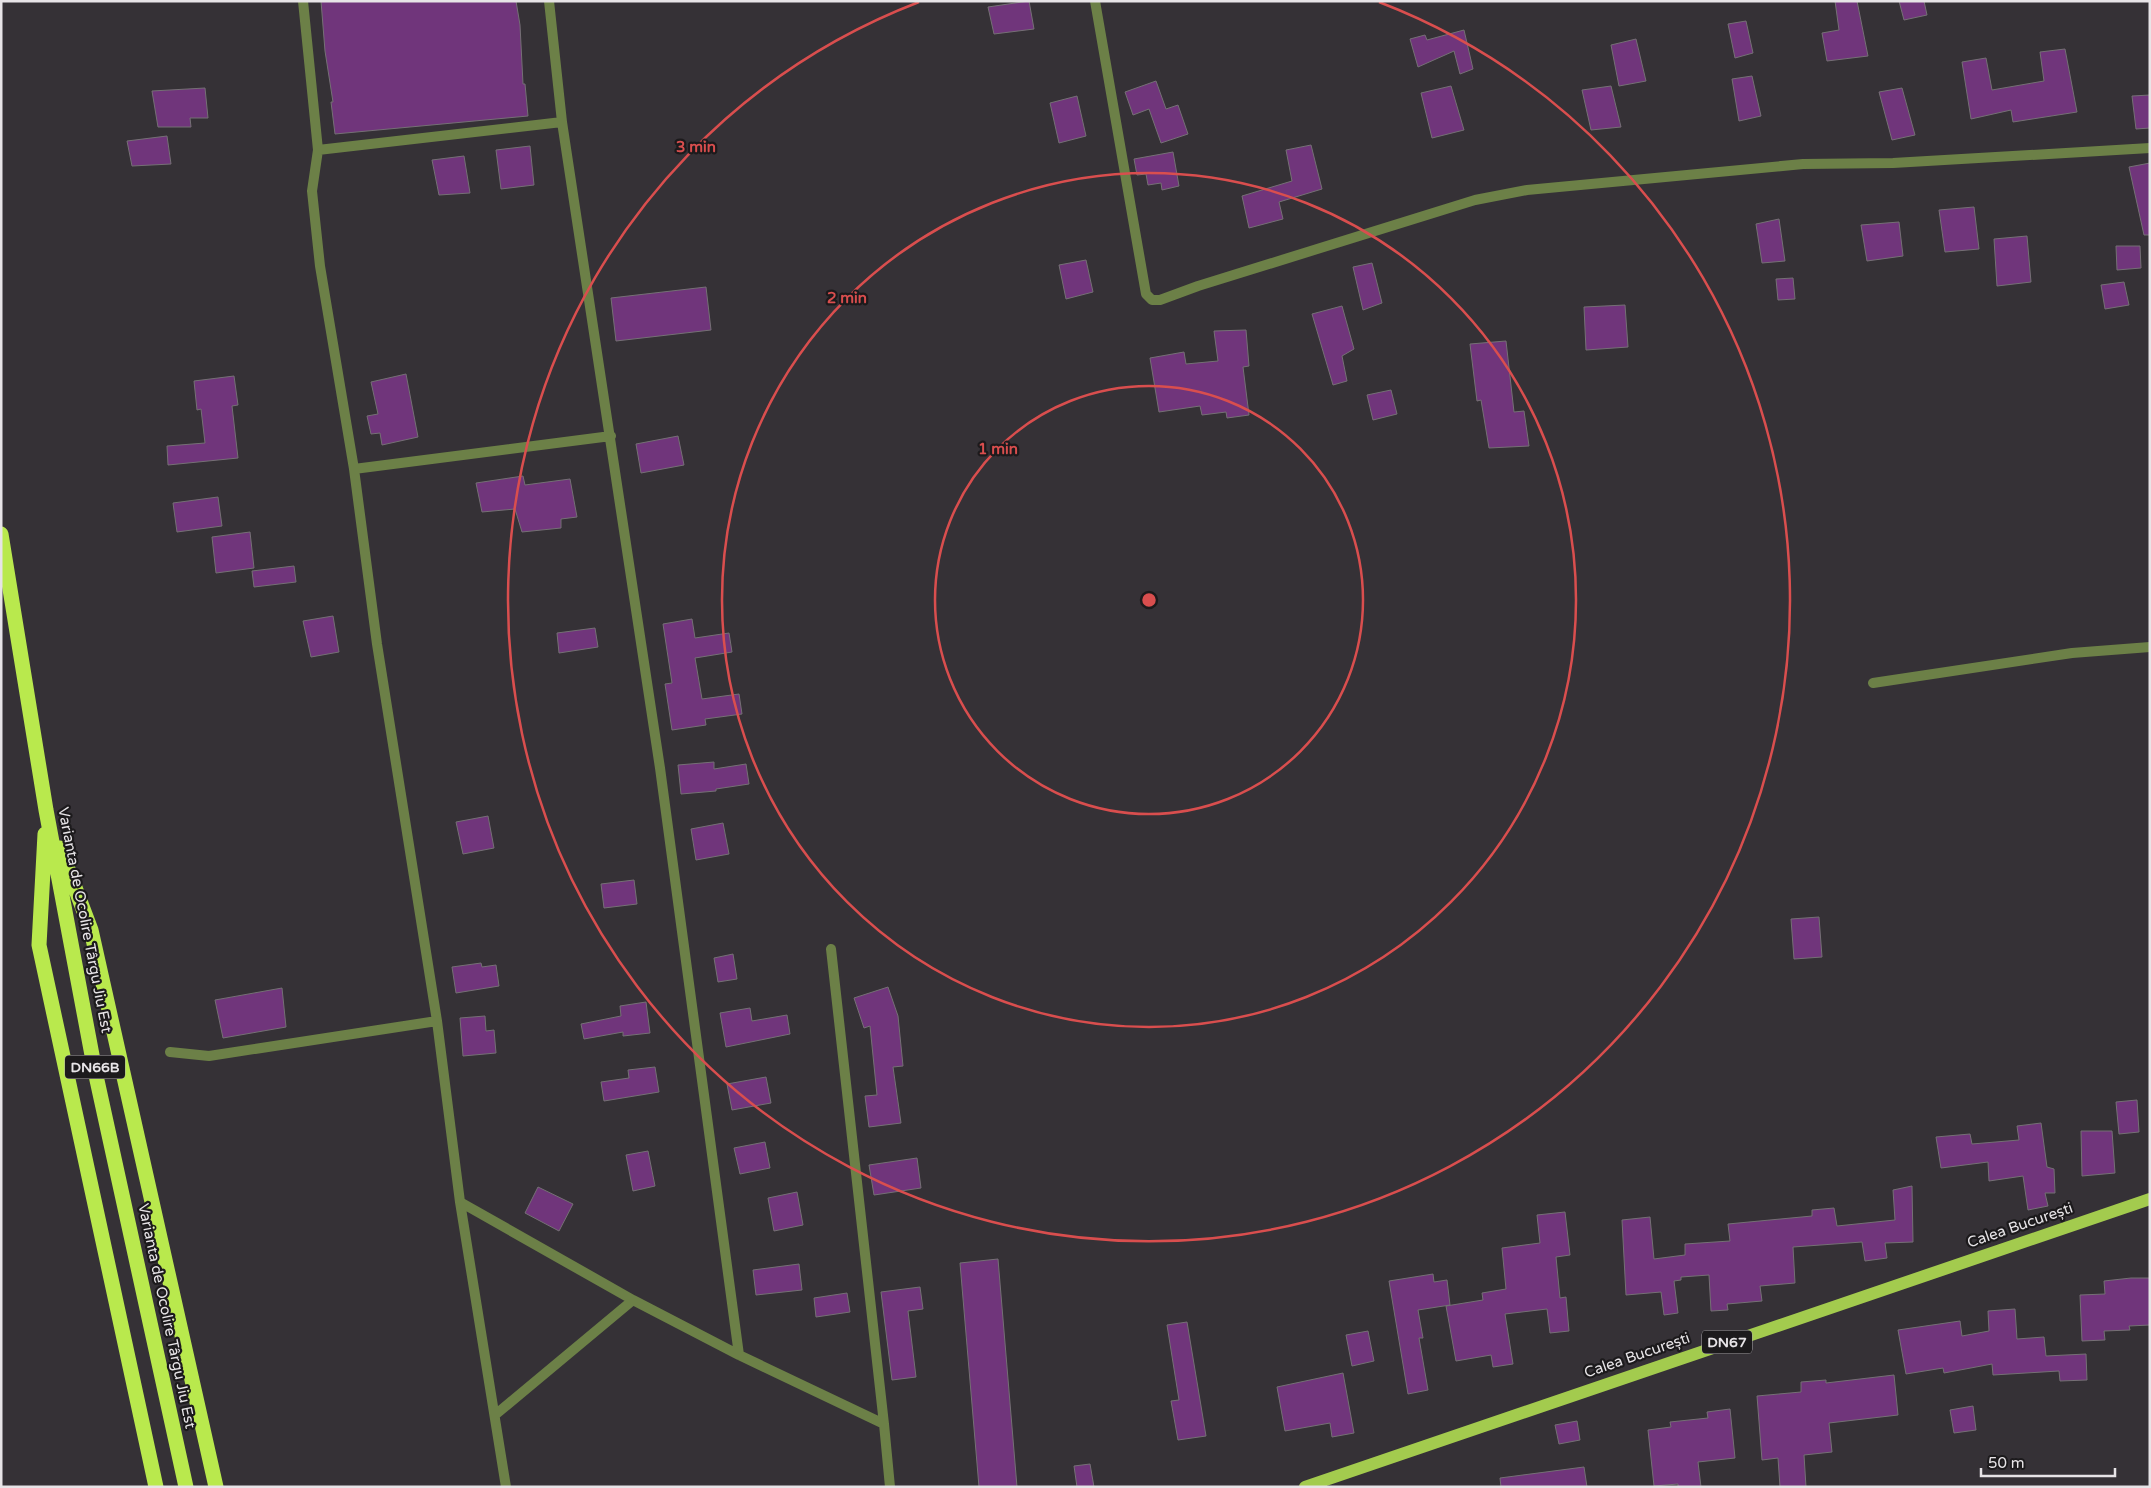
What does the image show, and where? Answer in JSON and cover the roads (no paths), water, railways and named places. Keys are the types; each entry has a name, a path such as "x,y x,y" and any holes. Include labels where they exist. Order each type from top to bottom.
{"highway":[{"name":"Varianta de Ocolire Târgu Jiu Est","path":"1,534 46,810 95,1070 186,1487"},
{"path":"46,810 40,945 156,1487"},
{"path":"46,810 91,930 216,1487"}],"main road":[{"name":"Calea București","path":"1306,1487 2150,1199"}],"street":[{"path":"304,1 318,150 312,190 314,221 354,469 377,644 437,1021 460,1202 506,1487"},
{"path":"549,1 562,122 660,768 739,1354"},
{"path":"1095,1 1146,294 1152,300 1160,300 1198,286 1475,200 1527,190 1803,164 1893,162 2150,148"},
{"path":"318,150 562,122"},
{"path":"354,469 611,436"},
{"path":"1873,683 2072,653 2150,647"},
{"path":"831,949 890,1487"},
{"path":"170,1052 209,1056 437,1021"},
{"path":"460,1202 633,1300 884,1424"},
{"path":"495,1415 633,1300"}]}
